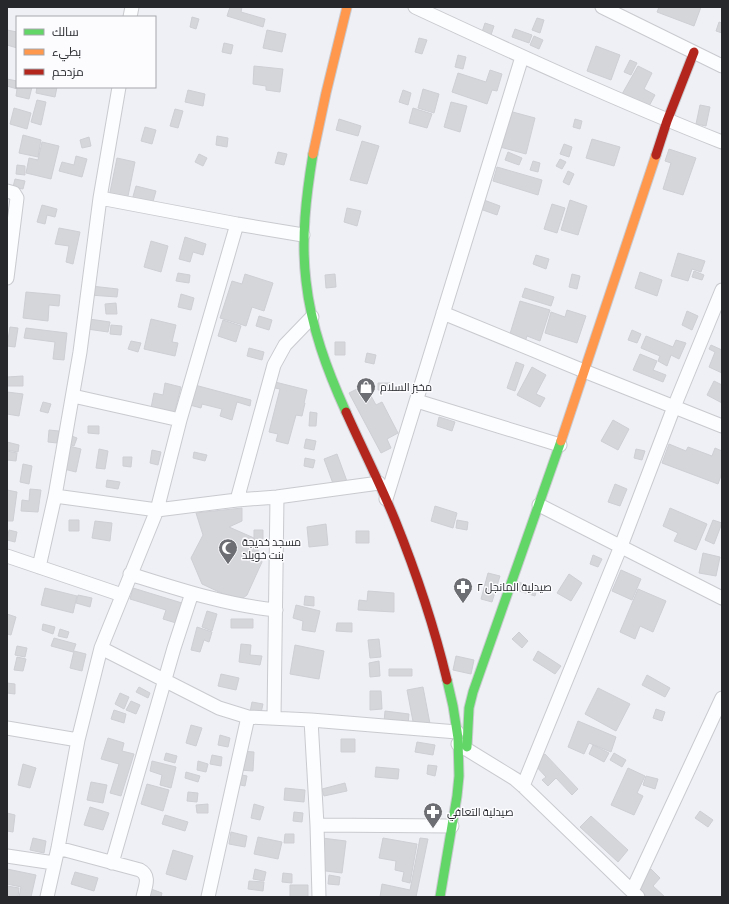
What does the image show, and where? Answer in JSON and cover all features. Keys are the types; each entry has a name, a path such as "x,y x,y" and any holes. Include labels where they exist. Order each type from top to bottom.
{"street":[{"path":"346,7 314,143 308,182 303,235 305,274 312,317 321,351 333,386 379,483 400,532 431,621 447,678 461,742"},
{"path":"415,7 522,57 667,121 722,142"},
{"path":"602,7 722,66"},
{"path":"440,897 452,826 461,742 474,692 560,446 667,121 694,52"},
{"path":"386,499 522,57"},
{"path":"39,567 55,496 73,396 100,198 119,88"},
{"path":"7,191 14,193 17,198 7,278"},
{"path":"100,198 303,235"},
{"path":"47,897 58,848 78,740 101,648 157,510 180,420 238,224"},
{"path":"523,786 622,546 674,407 722,290"},
{"path":"444,313 722,426"},
{"path":"237,500 274,365 285,345 312,317"},
{"path":"73,396 180,420"},
{"path":"417,401 560,446"},
{"path":"55,496 157,510 237,500 277,497 379,483"},
{"path":"274,718 277,497"},
{"path":"539,505 722,598"},
{"path":"7,556 122,595"},
{"path":"130,574 192,593 252,608 276,610"},
{"path":"112,863 164,681 192,593"},
{"path":"101,648 219,708 248,717 311,720 461,742 523,786 635,894 722,698"},
{"path":"208,897 248,717"},
{"path":"311,720 317,825 319,897"},
{"path":"7,728 78,740"},
{"path":"317,825 452,826"},
{"path":"58,848 140,870 145,873 147,877 143,897"},
{"path":"7,856 54,863"}],"building":[{"path":"230,7 242,7 241,12 265,19 263,27 227,16"},
{"path":"659,7 701,7 694,26 657,12"},
{"path":"192,17 199,19 196,29 190,27"},
{"path":"537,18 544,20 540,33 532,30"},
{"path":"719,22 722,23 722,33 716,31"},
{"path":"485,23 494,26 491,35 482,32"},
{"path":"515,29 532,35 529,43 512,37"},
{"path":"7,30 16,32 16,48 7,45"},
{"path":"267,30 286,34 282,52 263,48"},
{"path":"534,36 543,40 539,49 530,45"},
{"path":"419,38 427,40 422,54 415,52"},
{"path":"224,43 233,45 231,54 222,52"},
{"path":"596,46 620,55 611,80 587,71"},
{"path":"458,55 466,57 463,69 455,67"},
{"path":"630,60 637,63 631,75 624,72"},
{"path":"254,66 283,69 280,92 266,90 266,86 253,84"},
{"path":"638,66 652,73 644,89 655,95 648,108 622,94"},
{"path":"490,70 502,74 497,91 492,90 487,104 452,92 458,73 486,82"},
{"path":"7,79 16,81 16,88 32,88 29,99 16,96 17,89 7,86"},
{"path":"37,88 57,88 55,97 36,93"},
{"path":"423,89 439,94 434,113 418,108"},
{"path":"188,90 205,94 203,106 185,102"},
{"path":"403,90 411,93 408,105 399,102"},
{"path":"37,100 46,102 41,125 31,122"},
{"path":"451,102 467,106 460,132 444,127"},
{"path":"700,105 710,107 706,126 696,124"},
{"path":"14,108 31,113 27,129 10,124"},
{"path":"413,108 432,114 427,128 409,123"},
{"path":"175,109 183,111 178,128 170,126"},
{"path":"509,111 535,118 526,154 500,147"},
{"path":"339,119 361,126 358,136 336,130"},
{"path":"575,119 582,121 580,129 573,127"},
{"path":"145,127 156,130 152,144 141,141"},
{"path":"23,135 41,140 38,157 19,153"},
{"path":"217,136 228,138 227,147 216,145"},
{"path":"89,137 91,146 82,148 80,140"},
{"path":"592,139 620,147 614,166 586,158"},
{"path":"362,141 379,146 367,184 350,180"},
{"path":"42,142 59,146 51,179 26,173 29,158 38,160"},
{"path":"564,144 572,147 569,157 560,154"},
{"path":"669,149 696,158 683,195 663,189 671,163 665,161"},
{"path":"278,152 287,154 284,165 275,163"},
{"path":"508,152 522,158 519,165 505,160"},
{"path":"199,154 207,158 203,166 195,162"},
{"path":"76,156 87,159 82,177 59,171 62,162 74,165"},
{"path":"117,158 135,162 127,201 109,197"},
{"path":"560,159 566,162 562,169 556,166"},
{"path":"533,161 540,163 538,172 530,170"},
{"path":"17,165 25,166 25,175 16,174"},
{"path":"497,167 542,180 538,195 493,181"},
{"path":"568,171 574,174 569,185 563,182"},
{"path":"15,179 25,181 23,189 13,187"},
{"path":"136,186 156,191 152,205 132,200"},
{"path":"484,200 500,206 497,215 480,209"},
{"path":"570,200 587,206 578,235 561,230"},
{"path":"552,204 565,208 557,233 544,229"},
{"path":"42,205 57,209 55,217 47,215 45,224 37,222"},
{"path":"347,208 361,211 357,226 344,222"},
{"path":"59,228 80,232 73,264 66,262 69,246 55,244"},
{"path":"185,237 206,244 203,255 193,252 190,262 179,259"},
{"path":"151,241 168,246 161,272 144,267"},
{"path":"678,253 705,261 701,272 692,269 688,281 671,276"},
{"path":"536,255 549,259 546,269 533,264"},
{"path":"694,271 704,275 702,280 692,277"},
{"path":"640,272 662,280 657,296 635,288"},
{"path":"178,273 190,275 189,283 176,281"},
{"path":"245,274 273,283 264,311 252,307 246,326 220,318 232,281 242,284"},
{"path":"335,274 336,287 326,288 325,275"},
{"path":"572,274 580,276 577,289 569,287"},
{"path":"91,286 118,289 117,297 90,295"},
{"path":"525,288 554,297 551,306 522,297"},
{"path":"26,292 60,295 59,306 49,305 48,321 23,318"},
{"path":"181,294 194,298 191,310 178,307"},
{"path":"520,301 550,310 540,341 527,336 525,342 509,337"},
{"path":"116,303 117,314 106,314 105,304"},
{"path":"567,310 586,316 577,343 545,333 551,312 565,317"},
{"path":"687,311 698,316 692,330 682,325"},
{"path":"259,316 272,320 269,330 256,326"},
{"path":"89,319 110,322 108,332 87,329"},
{"path":"151,319 176,325 172,342 178,343 175,356 144,349"},
{"path":"223,320 241,326 236,342 218,336"},
{"path":"111,325 122,326 121,335 110,334"},
{"path":"10,327 18,328 15,347 7,346"},
{"path":"26,328 67,333 64,360 53,359 55,342 24,338"},
{"path":"632,330 641,334 637,343 628,340"},
{"path":"646,336 673,347 676,340 686,343 679,359 671,355 667,366 658,361 660,356 641,348"},
{"path":"131,341 141,343 138,352 128,349"},
{"path":"335,342 345,342 345,355 335,355"},
{"path":"711,345 722,350 722,373 709,367 715,352 709,349"},
{"path":"249,348 264,352 262,360 247,356"},
{"path":"367,353 376,355 374,364 365,362"},
{"path":"640,354 657,361 653,370 666,375 663,382 633,370"},
{"path":"516,362 524,365 515,391 507,388"},
{"path":"532,367 546,375 536,394 545,398 540,407 517,395"},
{"path":"23,376 23,386 7,386 7,377"},
{"path":"271,381 307,390 302,416 296,415 288,444 276,441 278,434 269,432 280,389 270,387"},
{"path":"714,381 722,385 722,403 707,395"},
{"path":"165,383 181,387 173,418 150,413 154,393 163,395"},
{"path":"378,383 390,383 390,391 378,390"},
{"path":"191,384 251,400 250,406 237,402 232,420 220,416 222,409 202,404 201,408 186,404"},
{"path":"365,385 376,405 382,402 398,433 387,439 391,448 381,453 349,393"},
{"path":"7,392 23,394 19,416 7,414"},
{"path":"43,402 51,404 48,413 40,411"},
{"path":"310,412 317,413 316,426 309,426"},
{"path":"439,417 455,422 452,431 437,426"},
{"path":"613,420 629,429 618,450 601,441"},
{"path":"88,426 99,426 99,434 88,433"},
{"path":"49,430 59,431 57,443 48,442"},
{"path":"69,435 77,438 74,446 66,443"},
{"path":"306,439 316,441 314,450 304,448"},
{"path":"7,442 19,445 18,452 7,450"},
{"path":"669,444 686,451 688,447 712,456 715,448 722,451 722,473 718,484 662,463"},
{"path":"69,446 81,449 76,472 64,469"},
{"path":"99,449 108,451 105,469 96,468"},
{"path":"636,449 645,451 642,460 634,458"},
{"path":"152,450 161,452 158,465 150,463"},
{"path":"7,451 17,453 16,461 7,460"},
{"path":"194,452 207,455 205,461 193,458"},
{"path":"337,454 348,484 335,489 324,459"},
{"path":"123,457 132,457 131,467 123,466"},
{"path":"305,458 315,460 313,468 304,466"},
{"path":"23,464 32,466 29,484 20,482"},
{"path":"107,480 120,482 118,489 106,487"},
{"path":"615,484 627,489 620,506 608,502"},
{"path":"30,489 41,490 38,512 21,511 22,500 29,501"},
{"path":"7,490 17,492 13,521 7,521"},
{"path":"435,506 457,513 453,528 431,521"},
{"path":"242,508 242,521 229,527 254,538 262,562 247,595 243,598 234,599 202,584 191,558 203,535 196,513"},
{"path":"670,508 707,524 696,550 674,541 678,533 663,526"},
{"path":"69,520 79,520 79,531 69,531"},
{"path":"457,520 468,522 467,530 456,528"},
{"path":"713,520 722,523 714,544 705,540"},
{"path":"95,521 112,523 110,541 92,538"},
{"path":"326,524 328,545 309,547 307,527"},
{"path":"9,530 17,532 15,542 7,540"},
{"path":"254,530 263,530 263,541 254,541"},
{"path":"356,531 369,531 369,543 356,543"},
{"path":"703,553 720,557 716,576 699,573"},
{"path":"593,555 602,559 598,567 590,564"},
{"path":"621,570 641,579 632,600 612,591"},
{"path":"488,573 500,576 492,602 481,599"},
{"path":"569,574 582,583 571,601 557,593"},
{"path":"518,582 537,588 535,596 516,590"},
{"path":"45,588 77,596 73,613 41,605"},
{"path":"133,588 182,603 176,623 163,619 166,610 130,599"},
{"path":"638,589 666,601 653,632 640,626 635,639 620,632"},
{"path":"368,591 394,593 394,612 358,610 359,600 367,601"},
{"path":"78,595 92,598 90,607 76,603"},
{"path":"305,596 314,597 314,606 304,605"},
{"path":"296,605 320,611 315,632 302,630 303,621 293,618"},
{"path":"207,611 217,614 212,631 202,627"},
{"path":"7,614 16,617 11,635 7,634"},
{"path":"231,619 253,619 253,628 231,628"},
{"path":"337,623 352,623 352,632 336,631"},
{"path":"43,624 55,627 53,634 42,630"},
{"path":"197,627 212,632 209,642 204,640 200,652 191,650"},
{"path":"60,629 69,632 67,638 58,636"},
{"path":"519,632 528,641 522,648 512,639"},
{"path":"54,638 76,644 73,652 51,646"},
{"path":"379,639 381,657 370,658 368,640"},
{"path":"241,644 251,645 250,655 262,656 260,665 239,662"},
{"path":"295,645 324,651 319,679 290,674"},
{"path":"17,646 27,648 25,657 15,655"},
{"path":"74,651 86,654 82,671 70,668"},
{"path":"538,651 561,666 555,674 533,660"},
{"path":"456,656 474,660 471,674 453,670"},
{"path":"17,657 26,659 23,671 14,670"},
{"path":"379,661 380,676 370,677 369,663"},
{"path":"389,669 412,669 412,676 389,676"},
{"path":"221,674 239,678 236,690 218,686"},
{"path":"647,675 670,688 665,697 642,685"},
{"path":"7,683 15,684 15,694 7,693"},
{"path":"139,687 150,693 148,698 136,692"},
{"path":"423,687 431,729 415,732 407,690"},
{"path":"598,688 630,704 616,731 585,714"},
{"path":"370,691 381,691 382,709 370,710"},
{"path":"120,693 129,697 124,709 115,704"},
{"path":"131,701 140,705 136,714 126,710"},
{"path":"252,702 263,704 261,713 250,712"},
{"path":"656,709 665,712 662,721 653,718"},
{"path":"114,710 126,714 124,723 111,719"},
{"path":"385,711 409,714 408,725 384,722"},
{"path":"578,721 616,737 611,752 589,743 584,754 568,747"},
{"path":"191,725 202,728 196,746 186,743"},
{"path":"220,735 230,738 228,747 218,745"},
{"path":"108,738 124,743 122,751 134,754 121,796 110,793 119,764 101,759"},
{"path":"341,739 355,739 355,752 341,752"},
{"path":"417,742 435,745 433,755 415,752"},
{"path":"593,745 609,753 604,762 589,754"},
{"path":"241,751 254,752 253,771 240,770"},
{"path":"166,753 177,756 175,763 164,760"},
{"path":"614,753 626,760 622,767 610,760"},
{"path":"545,754 578,789 572,795 556,778 548,786 542,780 546,777 534,764"},
{"path":"212,755 222,757 221,766 210,764"},
{"path":"152,761 176,767 171,788 160,785 162,775 150,771"},
{"path":"198,761 208,764 206,772 197,770"},
{"path":"23,764 36,768 30,788 18,785"},
{"path":"428,765 437,766 435,776 427,774"},
{"path":"376,767 399,769 398,779 375,777"},
{"path":"628,768 645,776 637,793 643,796 634,815 611,805"},
{"path":"186,772 200,776 198,782 185,778"},
{"path":"237,774 247,776 245,786 236,784"},
{"path":"646,776 658,779 655,789 643,785"},
{"path":"91,782 107,785 103,803 87,800"},
{"path":"345,783 347,791 324,796 322,789"},
{"path":"147,784 169,790 163,811 141,804"},
{"path":"285,788 305,790 304,802 284,800"},
{"path":"188,792 198,793 197,802 187,801"},
{"path":"208,804 208,813 197,813 196,805"},
{"path":"254,804 264,807 260,820 251,818"},
{"path":"90,807 109,813 103,830 84,825"},
{"path":"700,811 713,820 708,827 695,818"},
{"path":"294,812 303,813 302,822 293,821"},
{"path":"7,813 15,815 13,832 7,831"},
{"path":"165,815 188,822 185,831 162,824"},
{"path":"591,816 628,850 618,862 580,827"},
{"path":"231,832 247,836 245,847 229,844"},
{"path":"285,834 294,834 294,843 284,843"},
{"path":"258,837 282,842 278,859 254,854"},
{"path":"33,838 46,841 44,853 30,850"},
{"path":"322,838 346,841 342,873 318,870"},
{"path":"383,838 417,844 410,883 402,881 404,872 395,870 396,861 379,858"},
{"path":"420,838 428,839 416,897 380,897 382,884 410,890"},
{"path":"173,850 193,856 186,880 166,874"},
{"path":"7,869 36,875 31,897 19,897 21,887 7,884"},
{"path":"255,869 266,872 264,881 253,879"},
{"path":"651,869 660,878 653,886 665,897 646,897 635,886"},
{"path":"75,872 98,878 94,891 71,884"},
{"path":"283,873 292,874 292,883 282,882"},
{"path":"329,875 340,877 339,885 328,884"},
{"path":"249,881 264,882 263,891 248,889"},
{"path":"290,885 308,885 308,897 290,897"},
{"path":"7,886 19,888 18,897 7,897"},
{"path":"151,889 162,893 161,897 148,897"}],"traffic: fast":[{"path":"313,154 308,186 304,233 308,298 321,348 332,380 346,412"},
{"path":"467,747 469,708 473,692 561,441"},
{"path":"440,897 459,776 458,738 447,680"}],"traffic: slow":[{"path":"313,154 347,7"},
{"path":"561,441 656,155"}],"traffic: jam":[{"path":"656,155 667,121 694,52"},
{"path":"346,412 403,540 430,619 447,680"}],"place":[{"name":"مخبز السلام","path":"366,404"},
{"name":"مسجد خديجة بنت خويلد","path":"228,565"},
{"name":"صيدلية المانجل ٢","path":"463,604"},
{"name":"صيدلية التعافي","path":"433,829"}]}
